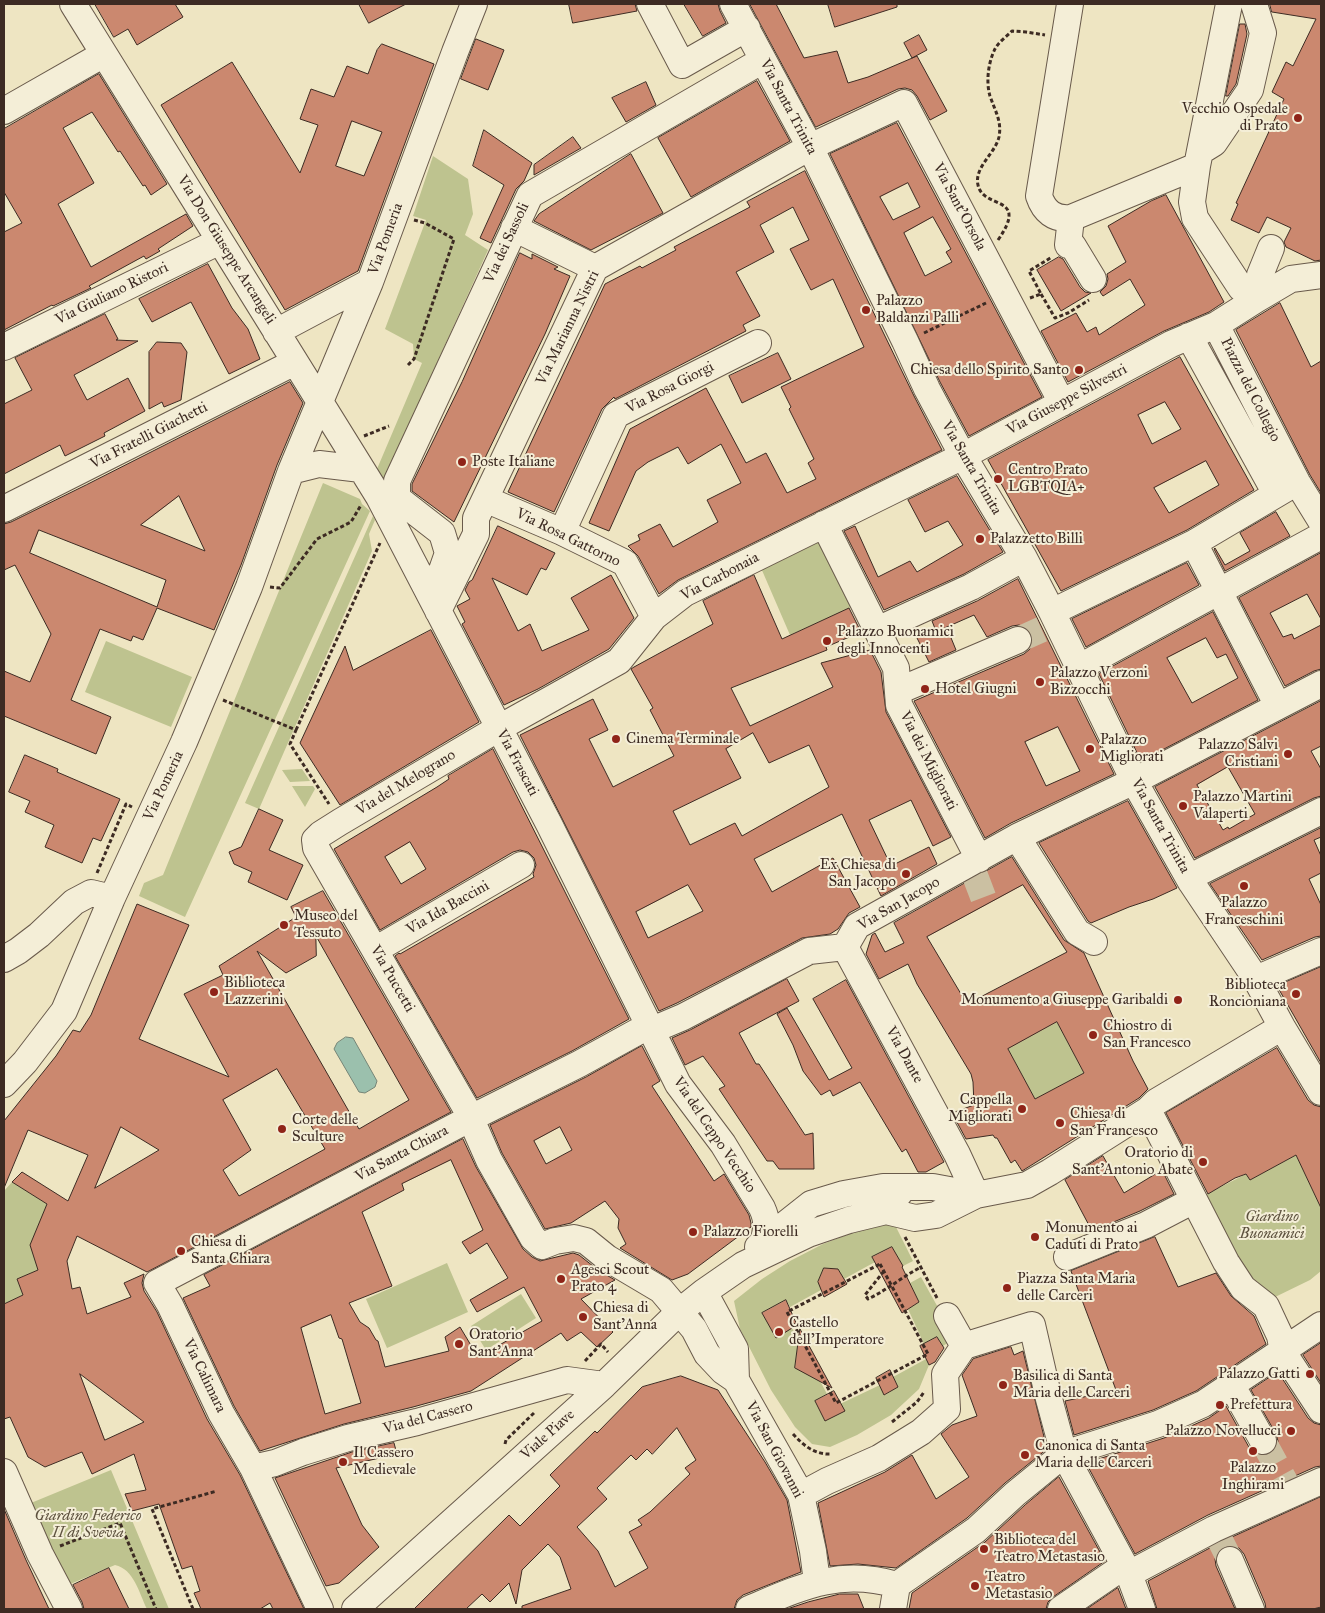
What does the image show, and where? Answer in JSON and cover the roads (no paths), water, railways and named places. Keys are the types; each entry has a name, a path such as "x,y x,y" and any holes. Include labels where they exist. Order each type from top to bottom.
{"street":[{"name":"Via Don Giuseppe Arcangeli","path":"72,4 361,469 383,498"},
{"name":"Via Pomeria","path":"4,1084 25,1062 64,1011 112,898 184,742 249,586 291,471 370,282 454,52 474,4"},
{"path":"650,4 682,65 756,46"},
{"name":"Via Santa Trinita","path":"732,4 810,147 927,389 963,456 1024,558 1052,620 1134,781 1191,882 1256,979 1282,1028 1321,1092"},
{"path":"1070,4 1039,196 1043,207 1051,214 1062,219 1071,218 1199,158 1214,143 1250,90 1263,33 1254,4"},
{"path":"1229,4 1192,202 1195,218 1241,288 1257,299"},
{"name":"Via dei Sassoli","path":"383,498 530,195 756,46"},
{"path":"4,111 104,54"},
{"name":"Via Sant'Orsola","path":"810,147 904,103 1062,403"},
{"name":"Via Marianna Nistri","path":"438,611 476,534 481,509 595,268 810,147"},
{"path":"1071,218 1068,245 1073,246 1093,279"},
{"path":"514,228 595,268"},
{"name":"Via Giuliano Ristori","path":"4,347 220,241"},
{"path":"1257,299 1260,275 1271,248"},
{"path":"1216,325 1291,279 1321,275"},
{"path":"276,332 370,282"},
{"name":"Piazza del Collegio","path":"1286,488 1216,325 1180,340 1286,488 1321,522"},
{"name":"Via Giuseppe Silvestri","path":"963,456 1180,340"},
{"name":"Via Rosa Giorgi","path":"562,532 616,415 758,343"},
{"name":"Via Fratelli Giachetti","path":"4,509 295,362"},
{"name":"Via Carbonaia","path":"499,728 619,661 654,617 686,593 963,456"},
{"path":"291,471 318,464 361,469"},
{"path":"1052,620 1194,543 1286,488"},
{"path":"383,498 397,498 442,533 448,552 441,573 425,584"},
{"name":"Via Frascati","path":"383,498 438,611 550,824 649,1028"},
{"path":"442,533 456,529 481,509"},
{"name":"Via Rosa Gattorno","path":"481,509 562,532 624,563 654,617"},
{"name":"Via dei Migliorati","path":"824,524 896,668 899,705 976,866"},
{"path":"1078,668 1310,542"},
{"path":"1194,543 1218,593 1278,706"},
{"path":"877,630 971,587 1024,558"},
{"path":"898,691 1018,640"},
{"name":"Via San Jacopo","path":"844,946 857,926 976,866 1017,837 1134,781 1321,684"},
{"name":"Via del Melograno","path":"315,840 340,822 499,728"},
{"path":"1191,882 1196,874 1321,811"},
{"path":"1017,837 1077,932 1094,942"},
{"name":"Via Puccetti","path":"315,840 316,848 471,1118 489,1160 538,1244 542,1246 555,1241 574,1238 586,1241 607,1258 661,1290 679,1312"},
{"name":"Via Ida Baccini","path":"375,950 521,866"},
{"path":"4,959 39,935 74,902 91,893 112,898"},
{"path":"649,1028 683,1017 810,951 844,946"},
{"name":"Via Dante","path":"844,946 962,1164 976,1195"},
{"path":"1256,979 1321,950"},
{"name":"Via Santa Chiara","path":"157,1283 471,1118 649,1028"},
{"name":"Via del Ceppo Vecchio","path":"649,1028 678,1084 723,1144 762,1208 767,1219 767,1230 762,1242"},
{"path":"904,1187 893,1221 936,1215 976,1195 1027,1185 1152,1106 1282,1028"},
{"path":"1152,1106 1171,1156 1226,1262 1243,1288 1266,1306 1280,1336 1283,1352 1321,1410"},
{"name":"Viale Piave","path":"744,1265 762,1242 811,1204 844,1194 883,1187 933,1187 976,1195"},
{"path":"1067,1258 1150,1222 1193,1198"},
{"name":"Viale Piave","path":"355,1609 604,1385 679,1312 704,1292 744,1265 808,1234 849,1220 893,1221"},
{"name":"Via Calimara","path":"157,1283 170,1305 221,1413 253,1468 320,1609"},
{"name":"Via San Giovanni","path":"704,1292 734,1350 736,1380 801,1495 813,1551 817,1582"},
{"name":"Via San Giovanni","path":"679,1312 694,1329 707,1354 723,1371 736,1380"},
{"path":"947,1316 964,1346"},
{"path":"801,1495 827,1481 879,1458 920,1432 941,1414 947,1408 945,1374 964,1346 1032,1325 1064,1454 1127,1570 1142,1609"},
{"path":"749,1609 817,1582 852,1578 883,1581 895,1597 976,1530 1014,1494 1064,1454 1158,1424 1203,1404 1321,1325"},
{"name":"Via del Cassero","path":"253,1468 275,1463 348,1438 417,1422 567,1380 604,1385"},
{"path":"1232,1386 1263,1441"},
{"path":"4,1472 11,1509 40,1554 69,1609"},
{"path":"1061,1609 1127,1570 1216,1531 1289,1490 1321,1481"},
{"path":"1230,1560 1251,1609"}],"tunnel":[{"path":"1018,640 1049,626"},
{"path":"974,873 987,907"},
{"path":"1263,1441 1287,1485"},
{"path":"1217,1534 1230,1560"}],"place":[{"name":"Vecchio Ospedale di Prato","path":"1298,118"},
{"name":"Palazzo Baldanzi Palli","path":"866,310"},
{"name":"Chiesa dello Spirito Santo","path":"1079,370"},
{"name":"Poste Italiane","path":"462,462"},
{"name":"Centro Prato LGBTQIA+","path":"998,479"},
{"name":"Palazzetto Billi","path":"980,539"},
{"name":"Palazzo Buonamici degli Innocenti","path":"827,641"},
{"name":"Palazzo Verzoni Bizzocchi","path":"1040,682"},
{"name":"Hotel Giugni","path":"925,689"},
{"name":"Cinema Terminale","path":"616,739"},
{"name":"Palazzo Migliorati","path":"1090,749"},
{"name":"Palazzo Salvi Cristiani","path":"1288,754"},
{"name":"Palazzo Martini Valaperti","path":"1183,806"},
{"name":"Ex Chiesa di San Jacopo","path":"906,874"},
{"name":"Palazzo Franceschini","path":"1244,886"},
{"name":"Museo del Tessuto","path":"284,925"},
{"name":"Biblioteca Lazzerini","path":"214,992"},
{"name":"Biblioteca Roncioniana","path":"1296,994"},
{"name":"Monumento a Giuseppe Garibaldi","path":"1178,1000"},
{"name":"Chiostro di San Francesco","path":"1093,1035"},
{"name":"Cappella Migliorati","path":"1022,1109"},
{"name":"Chiesa di San Francesco","path":"1060,1123"},
{"name":"Corte delle Sculture","path":"282,1129"},
{"name":"Oratorio di Sant'Antonio Abate","path":"1203,1162"},
{"name":"Palazzo Fiorelli","path":"693,1232"},
{"name":"Monumento ai Caduti di Prato","path":"1035,1237"},
{"name":"Chiesa di Santa Chiara","path":"181,1251"},
{"name":"Agesci Scout Prato 4","path":"561,1279"},
{"name":"Piazza Santa Maria delle Carceri","path":"1007,1288"},
{"name":"Chiesa di Sant'Anna","path":"583,1317"},
{"name":"Castello dell'Imperatore","path":"779,1332"},
{"name":"Oratorio Sant'Anna","path":"459,1344"},
{"name":"Palazzo Gatti","path":"1310,1374"},
{"name":"Basilica di Santa Maria delle Carceri","path":"1003,1385"},
{"name":"Prefettura","path":"1220,1405"},
{"name":"Palazzo Novellucci","path":"1291,1431"},
{"name":"Palazzo Inghirami","path":"1253,1451"},
{"name":"Canonica di Santa Maria delle Carceri","path":"1025,1455"},
{"name":"Il Cassero Medievale","path":"343,1462"},
{"name":"Biblioteca del Teatro Metastasio","path":"984,1549"},
{"name":"Teatro Metastasio","path":"975,1586"}],"park label":[{"name":"Giardino Buonamici","path":"1272,1226"},
{"name":"Giardino Federico II di Svevia","path":"88,1524"}]}
